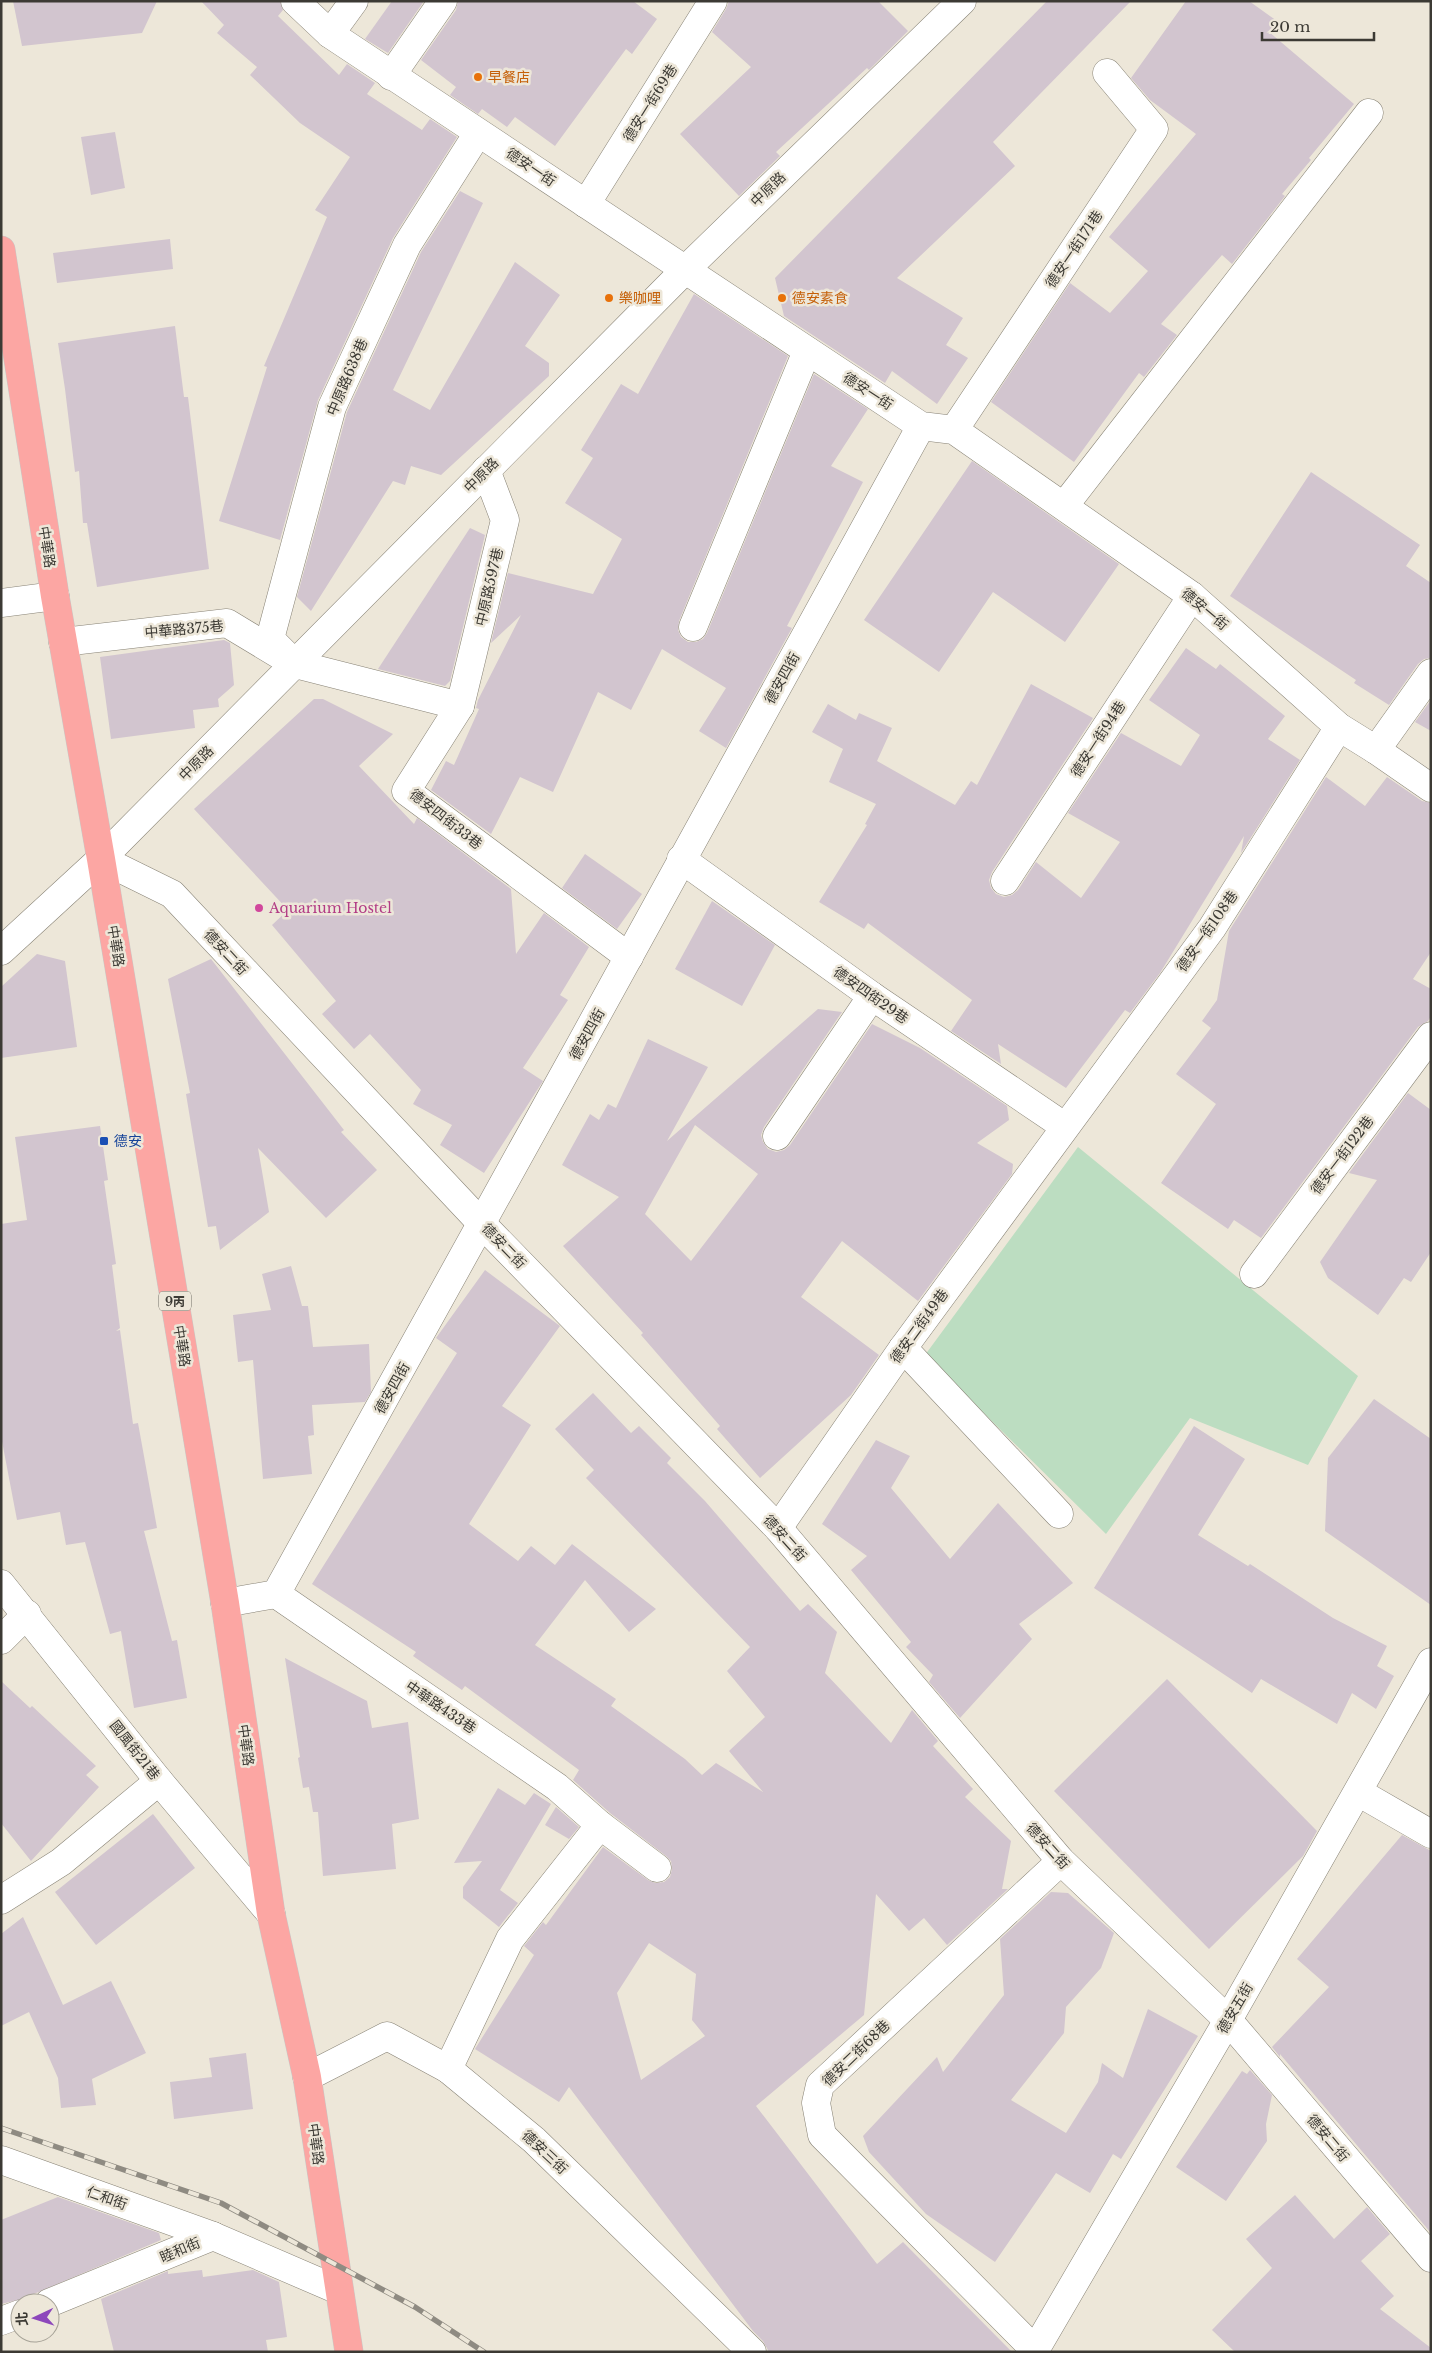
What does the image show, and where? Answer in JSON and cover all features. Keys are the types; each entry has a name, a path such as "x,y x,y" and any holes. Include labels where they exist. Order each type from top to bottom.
{"main road":[{"name":"中華路","path":"1,250 55,596 101,859 224,1603 271,1914 306,2077 349,2352"}],"street":[{"name":"德安一街","path":"295,1 330,34 391,76 921,426 954,430 1064,506 1192,596 1339,728 1376,750 1431,788"},
{"path":"330,34 354,1"},
{"path":"391,76 443,1"},
{"name":"德安一街69巷","path":"586,204 713,1"},
{"name":"中原路","path":"1,951 101,859 684,270 962,1"},
{"name":"德安一街171巷","path":"954,430 1154,129 1107,73"},
{"path":"1064,506 1370,114"},
{"name":"中原路638巷","path":"295,664 270,640 332,407 407,245 478,133"},
{"path":"693,627 807,351"},
{"name":"德安四街","path":"276,1594 483,1225 681,859 921,426"},
{"name":"中原路597巷","path":"460,706 505,520 486,470"},
{"path":"1,603 55,596"},
{"name":"德安一街94巷","path":"1004,881 1192,596"},
{"name":"中華路375巷","path":"64,642 227,623 295,664"},
{"path":"295,664 460,706"},
{"path":"1376,750 1431,673"},
{"name":"德安四街33巷","path":"460,706 406,791 629,956"},
{"name":"德安一街108巷","path":"1064,1126 1212,928 1339,728"},
{"name":"德安二街","path":"101,859 172,894 483,1225 778,1528 1060,1861 1228,2020 1431,2258"},
{"name":"德安四街29巷","path":"681,859 872,996 1064,1126"},
{"path":"777,1136 872,996"},
{"name":"德安一街122巷","path":"1254,1274 1431,1036"},
{"name":"德安二街49巷","path":"778,1528 903,1348 1064,1126"},
{"path":"903,1348 1059,1514"},
{"name":"國風街21巷","path":"1,1584 27,1614 159,1781 271,1914"},
{"path":"224,1603 276,1594"},
{"name":"中華路433巷","path":"276,1594 557,1787 600,1824 657,1868"},
{"path":"1,1640 27,1614"},
{"name":"德安五街","path":"1034,2351 1228,2020 1431,1662"},
{"path":"1,1900 61,1862 159,1781"},
{"path":"1358,1792 1431,1834"},
{"path":"448,2069 510,1939 600,1824"},
{"name":"德安二街68巷","path":"1034,2351 822,2134 816,2103 820,2085 1060,1861"},
{"name":"德安三街","path":"306,2077 387,2036 448,2069 534,2140 752,2352"},
{"name":"仁和街","path":"1,2160 212,2236"},
{"name":"睦和街","path":"60,2298 212,2236 338,2290"}],"green space":[{"path":"1078,1147 1358,1376 1308,1465 1190,1418 1106,1534 925,1355"}],"building":[{"path":"13,1 157,1 142,33 22,46"},
{"path":"201,1 280,1 283,10 278,16 339,75 347,64 375,83 367,94 422,130 430,119 457,137 393,238 318,400 280,540 219,521 267,367 264,366 327,217 315,210 350,157 300,123 250,75 257,67 217,33 224,25"},
{"path":"392,1 424,1 388,53 365,39"},
{"path":"458,1 633,1 657,19 632,54 626,49 555,146 515,117 507,127 482,109 478,114 450,95 456,87 421,60 456,10"},
{"path":"729,1 878,1 908,31 869,70 867,68 776,152 780,156 739,196 680,134 751,67 712,32"},
{"path":"1047,1 1131,1 993,142 1015,166 897,278 963,318 946,345 968,358 937,404 892,371 885,383 784,316 775,278"},
{"path":"1186,1 1249,1 1277,21 1269,32 1354,104 1309,158 1311,160 1282,194 1285,196 1232,264 1222,255 1161,324 1177,335 1144,377 1139,373 1074,462 991,402 1070,283 1110,313 1148,271 1109,237 1196,134 1150,100 1131,78"},
{"path":"115,132 125,188 91,195 81,137"},
{"path":"460,191 483,203 393,390 430,410 515,262 560,295 525,346 549,363 549,376 441,475 411,466 405,485 393,481 311,611 297,597 347,412 421,252"},
{"path":"170,239 173,269 57,283 53,253"},
{"path":"694,294 788,356 679,621 678,630 681,637 688,642 696,642 703,639 707,633 814,374 868,409 831,466 863,482 787,626 792,628 726,748 699,731 726,688 662,649 631,710 598,692 553,792 520,777 491,834 431,790 446,761 454,765 479,709 476,708 478,700 521,615 491,643 508,573 593,594 622,539 565,503 593,458 581,450 621,384 638,394"},
{"path":"175,326 184,397 188,397 209,569 97,587 87,523 83,523 79,471 75,472 58,343"},
{"path":"972,461 1119,564 1065,642 993,592 939,672 864,620"},
{"path":"1311,472 1420,545 1406,566 1431,583 1431,658 1424,659 1418,664 1389,705 1354,683 1356,680 1230,596"},
{"path":"470,528 485,535 450,681 445,686 378,669"},
{"path":"224,640 230,643 234,685 218,699 219,707 193,710 195,728 111,739 100,657"},
{"path":"1186,648 1216,669 1220,664 1285,716 1268,739 1300,760 1241,853 1244,836 1160,973 1130,1013 1125,1010 1066,1088 998,1044 1001,1064 951,1031 972,1000 868,923 864,929 819,902 867,825 865,824 876,804 829,782 843,749 812,732 828,704 856,720 859,713 892,728 877,761 955,805 971,781 977,785 1031,684 1093,718 992,872 989,880 991,888 996,894 1004,897 1012,895 1018,890 1036,862 1081,898 1120,842 1068,813 1121,733 1181,766 1200,735 1149,700"},
{"path":"314,699 323,699 393,734 359,766 414,824 417,818 511,889 516,954 544,913 589,947 560,995 568,1000 523,1068 543,1081 484,1173 440,1145 452,1125 413,1104 421,1090 370,1034 354,1049 322,1014 336,1001 272,925 288,910 194,809"},
{"path":"1431,700 1431,731 1415,722"},
{"path":"1326,777 1365,806 1387,777 1422,801 1431,803 1431,952 1413,979 1431,989 1431,1016 1428,1021 1418,1027 1261,1238 1234,1220 1228,1229 1161,1183 1216,1104 1176,1074 1211,1028 1202,1021 1217,1000 1229,931"},
{"path":"585,854 642,894 617,929 562,888"},
{"path":"712,901 775,945 742,1006 675,969"},
{"path":"37,954 65,961 77,1047 1,1058 1,987"},
{"path":"211,959 344,1130 341,1132 377,1170 326,1218 258,1148 269,1212 220,1250 216,1226 208,1227 186,1094 190,1093 168,979"},
{"path":"818,1009 842,1012 764,1127 761,1135 768,1149 776,1152 784,1150 790,1145 872,1024 920,1048 1007,1106 1009,1120 977,1143 1013,1164 1012,1174 918,1301 842,1241 801,1297 879,1355 851,1395 760,1478 717,1429 720,1426 641,1335 643,1333 563,1246 619,1197 562,1165 590,1114 599,1120 608,1104 616,1108 648,1039 708,1067 667,1141","holes":["695,1125 758,1174 691,1261 645,1214"]},
{"path":"1408,1093 1431,1110 1431,1252 1411,1282 1404,1278 1378,1315 1328,1278 1320,1262 1377,1180 1349,1173"},
{"path":"100,1126 108,1180 104,1181 116,1264 112,1265 120,1328 116,1331 120,1330 133,1424 138,1423 157,1528 144,1531 172,1641 177,1640 187,1698 134,1708 121,1631 110,1634 85,1542 66,1545 60,1512 17,1520 1,1436 1,1224 27,1220 15,1137"},
{"path":"291,1266 302,1306 308,1306 313,1347 369,1344 371,1392 365,1402 312,1405 314,1435 308,1436 312,1474 263,1479 253,1360 238,1362 233,1315 271,1310 262,1274"},
{"path":"485,1270 560,1326 502,1406 531,1425 469,1524 518,1561 531,1546 555,1565 572,1544 656,1609 629,1632 585,1580 535,1645 616,1699 611,1706 685,1759 702,1775 716,1763 763,1792 729,1751 765,1717 727,1671 750,1647 586,1478 594,1470 555,1429 593,1393 631,1433 639,1426 671,1458 667,1463 705,1501 800,1611 808,1604 837,1632 825,1673 891,1743 912,1710 938,1741 933,1746 973,1789 965,1797 1011,1841 1002,1889 1008,1889 947,1945 924,1918 909,1931 876,1894 864,2015 756,2106 877,2264 903,2242 1012,2352 769,2352 763,2341 753,2331 569,2087 559,2102 475,2049 534,1955 524,1946 543,1922 546,1925 603,1847 648,1880 655,1883 664,1882 670,1877 672,1869 671,1861 666,1856 610,1813 573,1780 579,1770 465,1686 462,1690 413,1656 416,1652 312,1584 457,1353 436,1338","holes":["649,1943 696,1974 692,2020 705,2036 641,2080 617,1993"]},
{"path":"1374,1399 1431,1439 1431,1605 1325,1531 1328,1458"},
{"path":"1194,1426 1245,1459 1198,1535 1248,1566 1250,1564 1333,1618 1387,1646 1377,1666 1394,1676 1376,1709 1352,1693 1337,1724 1261,1679 1252,1693 1094,1588"},
{"path":"876,1440 910,1456 891,1488 950,1559 998,1503 1073,1583 1019,1624 1032,1639 960,1718 929,1682 933,1675 906,1647 911,1642 851,1570 867,1556 822,1524"},
{"path":"285,1658 367,1701 372,1728 408,1722 419,1819 392,1824 396,1869 323,1876 318,1812 313,1812 309,1787 303,1788"},
{"path":"1167,1679 1317,1831 1303,1856 1209,1949 1054,1791"},
{"path":"1,1681 30,1708 32,1706 96,1766 86,1775 99,1787 31,1861 1,1823"},
{"path":"498,1788 525,1805 534,1793 551,1804 500,1890 518,1903 499,1927 463,1898 463,1887 482,1861 454,1863"},
{"path":"556,1807 579,1827 569,1839 545,1825"},
{"path":"153,1814 195,1868 96,1945 55,1892"},
{"path":"1402,1835 1431,1851 1431,2233 1280,2054 1280,2057 1272,2047 1329,1987 1297,1959"},
{"path":"1051,1892 1068,1893 1114,1933 1101,1968 1066,2007 1064,2033 1011,2100 1066,2133 1098,2082 1102,2063 1123,2078 1148,2009 1198,2036 1121,2159 1113,2154 1090,2193 1056,2173 995,2262 926,2214 869,2152 863,2136 937,2057 943,2072 1004,1995 1000,1939"},
{"path":"23,1917 63,2005 111,1981 146,2053 92,2079 96,2105 61,2108 58,2078 29,2012 1,2026 1,1934"},
{"path":"246,2053 253,2109 174,2119 170,2082 212,2077 209,2058"},
{"path":"1250,2070 1272,2095 1266,2124 1267,2141 1226,2201 1176,2167 1242,2071 1247,2074"},
{"path":"1295,2195 1334,2239 1367,2207 1390,2234 1361,2261 1394,2296 1380,2309 1431,2348 1431,2352 1235,2352 1212,2330 1272,2268 1246,2239"},
{"path":"58,2197 159,2233 161,2240 36,2293 10,2293 10,2302 1,2304 1,2220"},
{"path":"202,2270 203,2277 253,2270 279,2282 287,2337 266,2340 268,2352 114,2352 101,2299 168,2271 168,2274"}],"railway":[{"path":"1,2128 221,2203 415,2307 484,2352"}],"place":[{"name":"早餐店","path":"478,77"},
{"name":"樂咖哩","path":"609,298"},
{"name":"德安素食","path":"782,298"},
{"name":"Aquarium Hostel","path":"259,908"},
{"name":"德安","path":"104,1141"}]}
